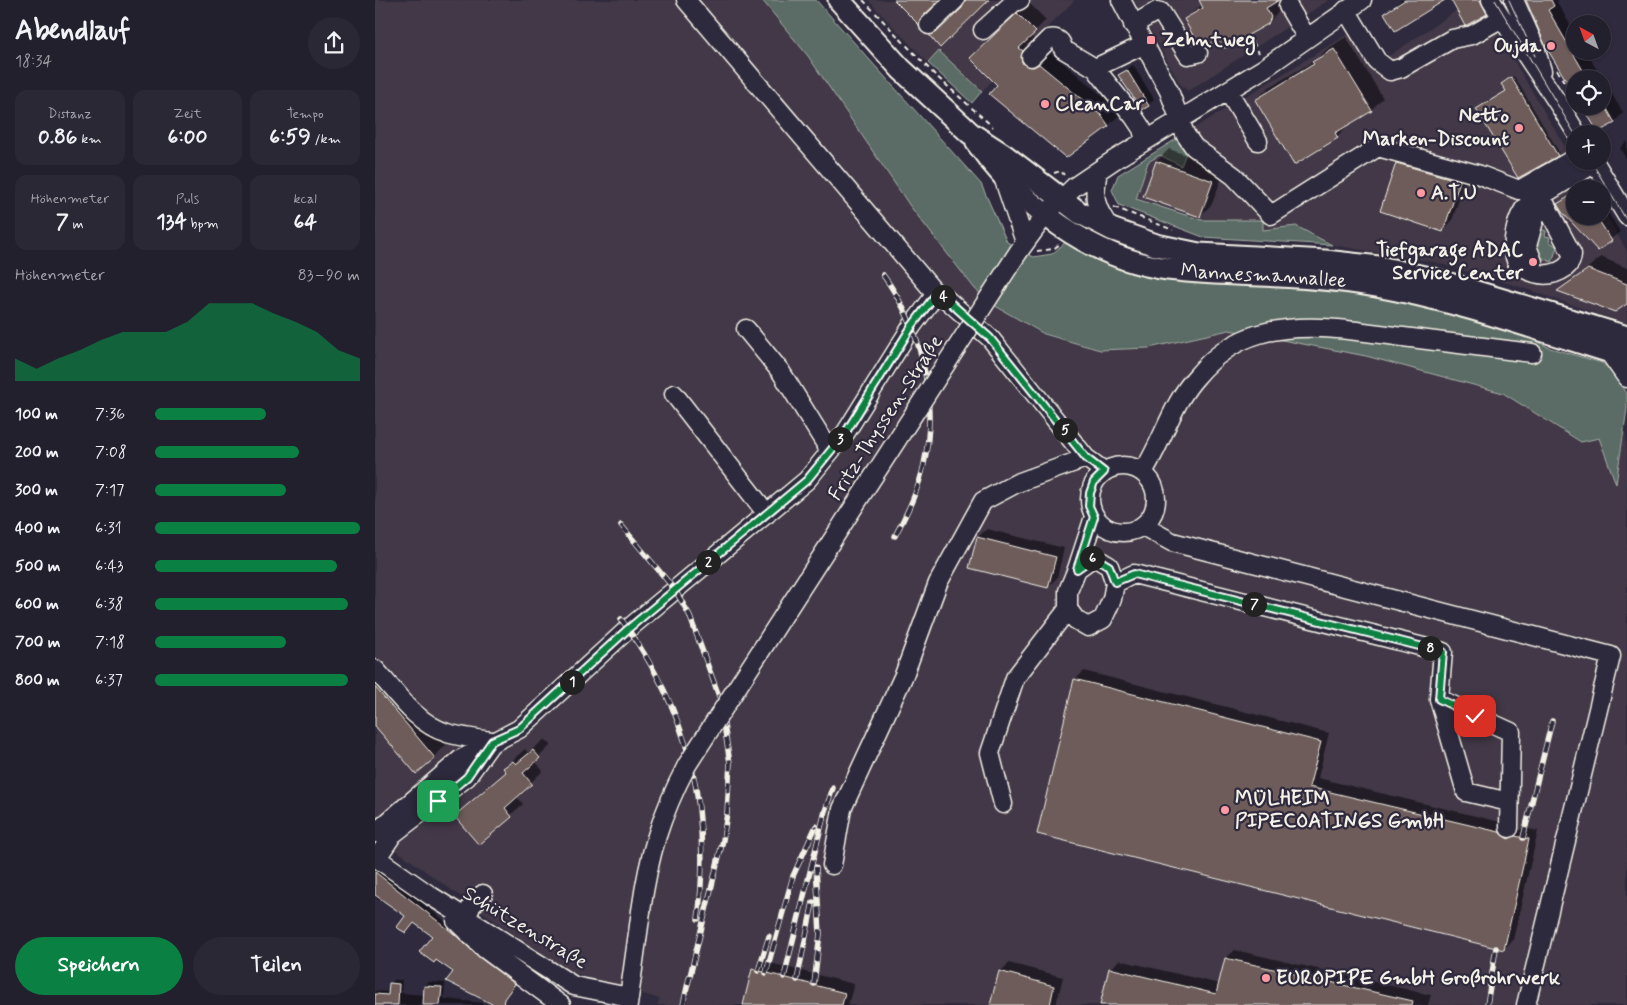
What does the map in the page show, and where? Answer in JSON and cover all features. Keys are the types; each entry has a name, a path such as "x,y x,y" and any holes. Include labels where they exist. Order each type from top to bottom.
{"main road":[{"name":"Mannesmannallee","path":"839,0 901,69 970,133 1004,155 1060,200 1086,217 1111,229 1156,245 1199,254 1325,261 1379,267 1433,279 1627,336"},
{"name":"Mannesmannallee","path":"970,133 1003,177 1060,200"},
{"name":"Mannesmannallee","path":"1060,200 1069,231 1094,246 1141,262 1167,268 1321,278 1416,293 1617,354"}],"street":[{"path":"686,0 936,294 945,298 990,338 1086,458 1104,472"},
{"path":"929,25 955,0"},
{"path":"983,30 1013,3 1020,0"},
{"name":"Fritz-Thyssen-Straße","path":"629,1001 647,866 655,835 669,800 687,765 1022,247 1060,200 1098,170 1228,91 1362,0"},
{"path":"1491,0 1518,46 1545,81 1572,125"},
{"path":"1503,0 1511,18 1535,47"},
{"path":"1514,0 1535,47 1545,81"},
{"path":"1124,1 1133,25 1169,91 1179,121 1194,147 1234,176 1271,215 1378,147 1480,174 1519,190 1566,163"},
{"path":"1288,7 1307,38"},
{"path":"1346,10 1377,61 1390,71 1401,68 1452,39 1471,35 1502,18"},
{"path":"1133,25 1157,11 1161,12 1187,54 1198,53"},
{"path":"1095,68 1143,45"},
{"path":"1034,59 1047,51 1063,49 1095,68 1134,117 1142,129 1145,141"},
{"path":"1228,91 1258,140"},
{"path":"1098,170 1094,199 1102,217 1111,229"},
{"path":"1533,262 1527,246 1541,196 1568,189 1586,170"},
{"path":"1599,170 1627,216"},
{"path":"1003,177 1022,247"},
{"path":"375,833 461,759 492,741 519,729 628,629 807,480 846,432 912,326 936,294"},
{"path":"746,329 781,372 830,451"},
{"path":"1143,472 1156,452 1180,400 1196,376 1218,356 1238,343 1257,335 1289,329 1347,330 1532,353"},
{"path":"1617,354 1627,378"},
{"path":"674,394 767,514"},
{"path":"831,865 842,809 904,675 938,583 983,501 1017,483 1086,458"},
{"path":"1117,466 1133,467 1143,472 1152,482 1156,492 1157,502 1154,514 1143,526 1133,532 1117,532 1106,528 1094,517 1089,506 1090,493 1094,482 1104,472 1117,466"},
{"path":"1003,804 990,753 1015,678 1068,609 1069,591 1094,517"},
{"path":"1143,526 1173,542 1619,657 1526,1005"},
{"path":"1068,609 1076,620 1089,627 1103,619 1113,599 1115,582 1109,566 1094,557 1077,569"},
{"path":"1115,582 1134,574 1443,652 1439,699 1466,792 1509,802"},
{"path":"375,670 401,701 433,727 446,732 492,741"},
{"path":"1439,699 1511,732 1509,828"},
{"path":"376,857 393,834 467,777 492,741"},
{"path":"421,812 438,778"},
{"name":"Schützenstraße","path":"376,857 431,896 575,986 629,1001"},
{"path":"466,918 472,904 483,894"},
{"name":"Schützenstraße","path":"431,896 485,949 561,1005"}],"path":[{"path":"863,0 934,74 1000,132"},
{"path":"1253,42 1260,55"},
{"path":"1052,174 1061,171 1060,200"}],"shaded area":[{"path":"375,0 762,0 808,56 853,120 997,307 1044,335 1100,350 1149,348 1229,330 1271,317 1627,395 1625,430 1627,450 1627,1005 657,1005 660,999 563,970 375,835"},
{"path":"868,0 1075,0 982,91 939,51 928,63"},
{"path":"1134,0 1329,0 1188,91 1180,84"},
{"path":"1472,0 1478,0 1566,148 1566,170 1579,170 1585,180 1566,180 1566,225 1611,224 1627,251 1627,324 1520,287 1434,262 1332,245 1296,226 1263,230 1263,220 1201,220 1135,199 1148,162 1160,155 1182,165 1178,138 1353,31 1374,66"}],"green space":[{"path":"762,0 816,0 981,184 1007,242 1033,257 1052,254 1067,241 1198,281 1357,294 1418,305 1523,334 1550,348 1602,363 1612,371 1627,395 1627,409 1616,484 1599,438 1581,442 1503,393 1366,356 1229,330 1149,348 1100,350 1044,334 997,307 975,289 910,206 808,56"},
{"path":"939,51 982,91 972,103 928,63"},
{"path":"1178,138 1188,148 1181,166 1160,155 1148,162 1136,199 1201,220 1263,220 1263,230 1296,226 1332,245 1203,237 1119,205 1112,190 1118,175"},
{"path":"1541,210 1546,220 1541,218 1539,224 1542,225 1541,229 1546,231 1545,236 1550,237 1549,241 1557,247 1552,262 1544,259 1534,251 1534,233"}],"building":[{"path":"894,0 940,0 922,17 919,25"},
{"path":"965,0 989,0 940,48 929,35 936,33 962,8"},
{"path":"1199,0 1279,0 1266,8 1271,17 1268,24 1225,48 1195,39 1184,19 1203,8"},
{"path":"1405,0 1445,0 1395,31 1384,13"},
{"path":"1451,0 1480,0 1487,14 1465,26"},
{"path":"1526,0 1551,0 1554,6 1548,10 1566,41 1566,60 1577,60 1583,70 1566,70 1566,80 1546,47"},
{"name":"CleanCar","path":"1017,13 1036,32 1019,48 1023,51 1021,59 1023,64 1033,67 1039,64 1101,115 1109,126 1066,158 989,94 997,85 970,58"},
{"path":"1334,49 1372,111 1335,133 1338,138 1294,165 1255,100 1314,64 1312,62"},
{"path":"1127,70 1149,106 1142,110 1118,75"},
{"name":"Netto Marken-Discount","path":"1511,77 1558,156 1518,178 1476,109 1506,91 1501,84"},
{"path":"1588,115 1610,115 1615,123 1611,125 1594,125"},
{"path":"1156,161 1213,181 1200,217 1143,197"},
{"name":"A.T.U","path":"1396,163 1460,181 1443,232 1380,211"},
{"path":"1566,198 1566,216 1562,212 1557,204"},
{"path":"1574,225 1602,225 1612,241 1598,251"},
{"path":"1588,269 1627,284 1627,304 1615,312 1557,291"},
{"path":"977,537 1056,557 1048,588 969,568"},
{"name":"MÜLHEIM PIPECOATINGS GmbH","path":"1074,679 1321,742 1309,787 1499,832 1508,839 1515,836 1529,839 1504,950 1037,834"},
{"path":"375,687 435,758 416,774 375,726"},
{"path":"533,750 540,758 523,773 532,784 505,808 512,817 479,845 454,816 506,772 503,768 513,761 516,764"},
{"path":"375,872 515,984 504,999 503,1005 494,1005 446,981 453,972 436,960 434,963 419,952 432,936 414,923 406,933 397,927 405,916 375,895"},
{"name":"EUROPIPE GmbH Großrohrwerk","path":"1225,958 1413,1001 1412,1005 1100,1005 1109,968 1216,994"},
{"path":"752,969 845,993 842,1005 743,1005"},
{"path":"999,971 1054,986 1050,1005 990,1005"},
{"path":"389,983 399,984 398,1005 375,1005 375,994 388,995"},
{"path":"424,986 442,987 440,1005 423,1005"}],"tram line":[{"path":"1495,0 1570,125"},
{"path":"1509,0 1535,56"},
{"path":"1596,170 1627,221"}],"railway":[{"path":"883,275 897,296 917,341 923,365 929,414 928,439 922,473 912,501 895,536"},
{"path":"621,525 675,590 689,614 720,699 730,763 727,813 723,840 688,984"},
{"path":"621,619 664,689 679,725 690,761 698,799 701,837 698,919"},
{"path":"1523,838 1552,721"},
{"path":"784,977 825,811 833,788"},
{"path":"766,973 793,876 816,826"},
{"path":"814,984 820,934 816,867"},
{"path":"797,980 813,902"},
{"path":"758,971 769,936"},
{"path":"1487,1005 1496,948"},
{"path":"683,1005 689,978"}],"place":[{"name":"Zehntweg","path":"1151,40"},
{"name":"Oujda","path":"1551,46"},
{"name":"CleanCar","path":"1045,104"},
{"name":"Netto Marken-Discount","path":"1519,128"},
{"name":"A.T.U","path":"1421,193"},
{"name":"Tiefgarage ADAC Service Center","path":"1533,262"},
{"name":"MÜLHEIM PIPECOATINGS GmbH","path":"1225,810"},
{"name":"EUROPIPE GmbH Großrohrwerk","path":"1266,978"}],"route":[{"path":"438,801 467,777 492,741 519,729 628,629 807,480 846,432 912,326 936,294 945,298 990,338 1086,458 1104,472 1094,482 1090,493 1089,506 1094,517 1077,569 1094,557 1109,566 1115,582 1134,574 1443,652 1439,699 1475,716"}]}
